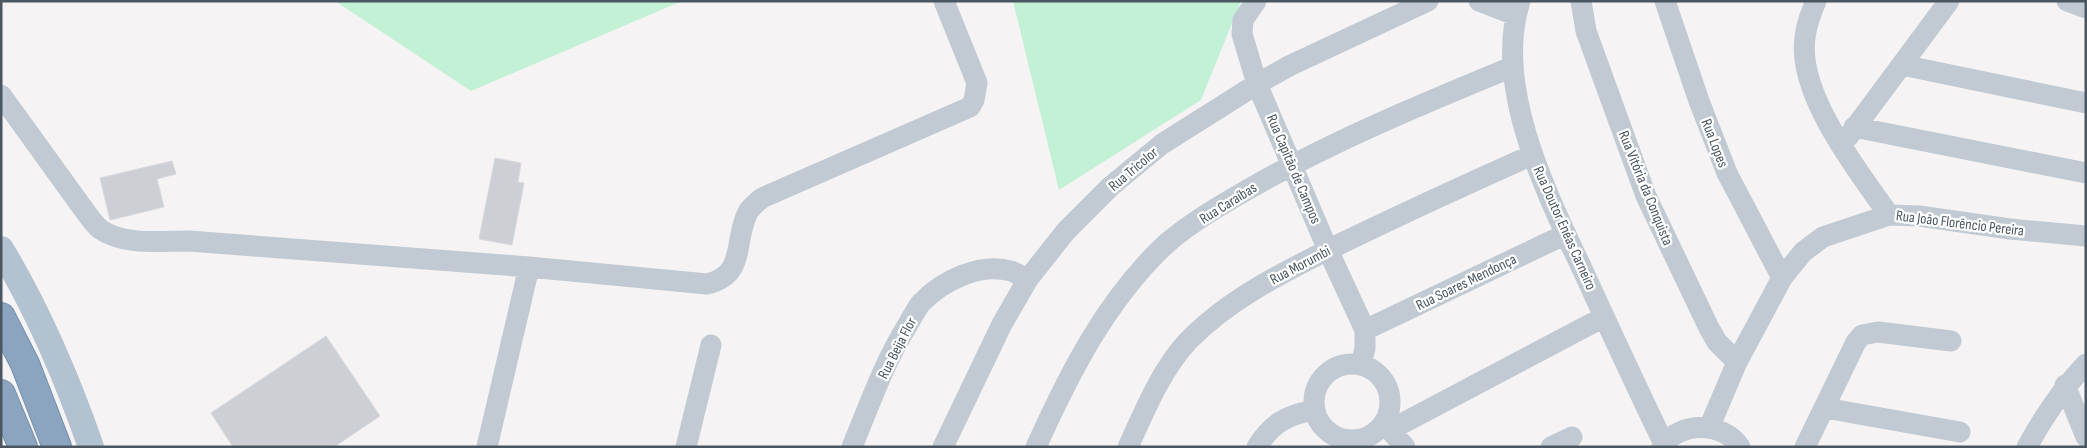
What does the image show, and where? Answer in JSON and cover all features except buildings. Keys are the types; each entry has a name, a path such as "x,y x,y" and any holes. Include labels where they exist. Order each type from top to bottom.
{"highway":[{"path":"1,317 26,364 57,447"},
{"path":"1,394 23,447"}],"main road":[{"path":"1,249 49,338 74,398 91,447"}],"street":[{"path":"1,95 86,214 100,229 118,237 144,241 189,241 529,267 707,284 717,282 725,277 733,267 748,212 762,198 970,107 974,100 977,83 944,1"},
{"name":"Rua Capitão de Campos","path":"1256,1 1243,20 1242,34 1257,84 1328,250 1365,330 1365,348 1361,365"},
{"name":"Rua Tricolor","path":"943,447 1002,324 1028,279 1066,231 1111,186 1162,144 1257,84 1289,66 1428,1"},
{"path":"1479,1 1518,8"},
{"name":"Rua Vitória da Conquista","path":"1581,1 1586,31 1646,196 1708,328 1717,342 1737,362"},
{"name":"Rua Lopes","path":"1665,1 1699,101 1727,173 1782,278"},
{"path":"1816,1 1804,39 1805,65 1815,95 1842,148 1888,215"},
{"path":"1842,148 1854,127 1949,1"},
{"path":"2067,1 2086,8"},
{"name":"Rua Doutor Enéas Carneiro","path":"1518,8 1512,67 1519,105 1532,155 1566,234 1663,445"},
{"path":"1902,65 2086,103"},
{"name":"Rua Caraíbas","path":"1036,447 1067,379 1099,324 1133,281 1167,244 1224,203 1292,164 1420,105 1512,67"},
{"path":"1854,127 2086,173"},
{"name":"Rua Morumbi","path":"1128,447 1141,418 1167,370 1186,343 1216,315 1248,293 1328,250 1419,205 1532,155"},
{"name":"Rua João Florêncio Pereira","path":"1709,428 1737,362 1782,278 1803,252 1823,237 1888,215 1919,216 2010,229 2086,236"},
{"name":"Rua Soares Mendonça","path":"1365,330 1566,234"},
{"path":"487,447 529,267"},
{"name":"Rua Beija Flor","path":"852,447 897,342 920,304 941,286 962,276 981,271 1011,271 1028,279"},
{"path":"1386,428 1390,402 1388,390 1382,378 1377,374 1361,365 1348,364 1336,368 1325,375 1317,385 1313,397 1314,410 1318,421 1326,431 1343,439 1362,440 1373,434 1386,428 1604,317"},
{"path":"1806,447 1856,342 1862,336 1878,332 1951,341"},
{"path":"686,447 710,345"},
{"path":"2027,447 2065,385 2086,364"},
{"path":"2065,385 2086,437"},
{"path":"1825,408 1960,432"},
{"path":"1257,447 1279,421 1292,414 1314,410"},
{"path":"1386,428 1405,447"},
{"path":"1663,445 1677,433 1685,430 1709,428 1724,433 1740,447"},
{"path":"1551,447 1572,437"}],"green space":[{"path":"335,1 682,1 471,91"},
{"path":"1013,1 1241,1 1201,100 1059,190"}]}
